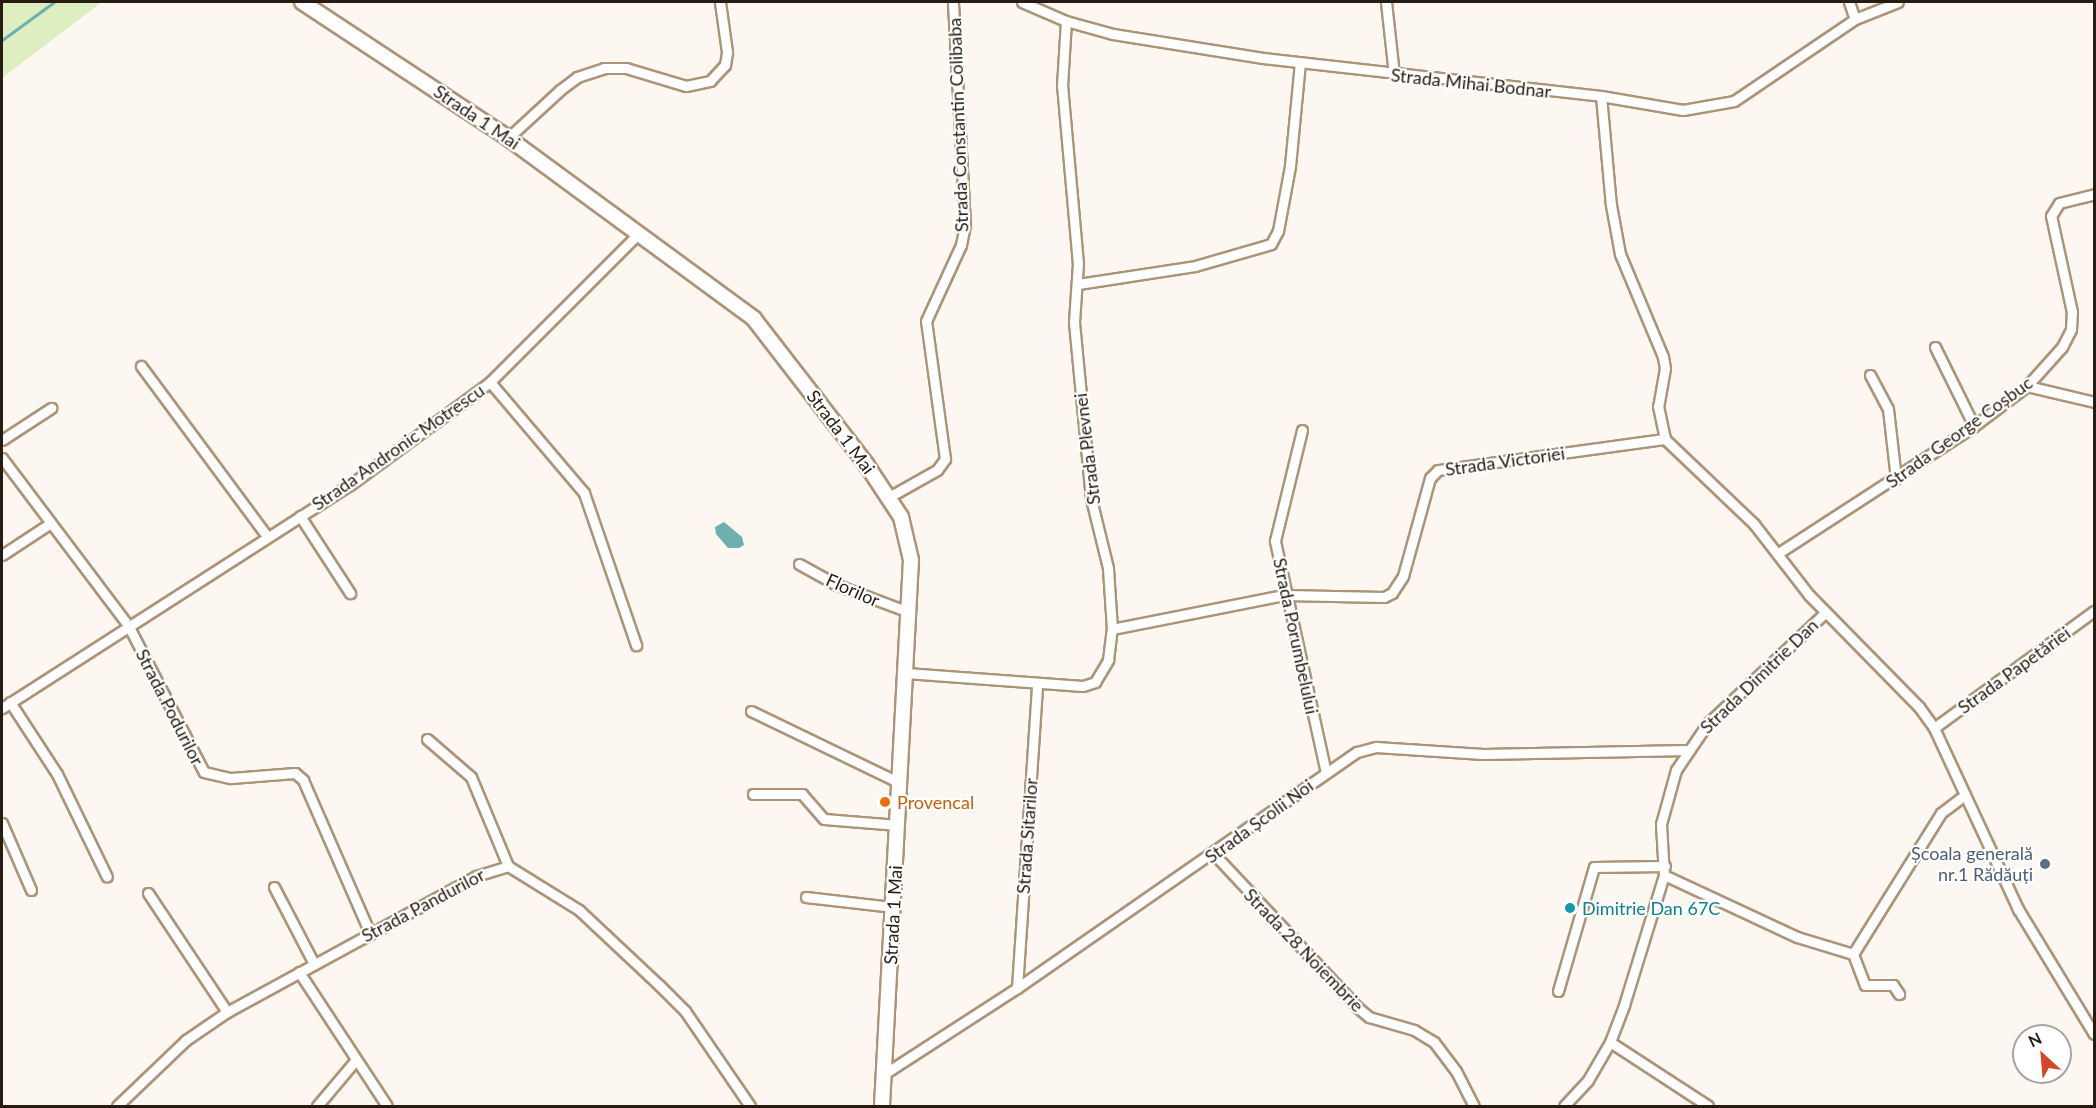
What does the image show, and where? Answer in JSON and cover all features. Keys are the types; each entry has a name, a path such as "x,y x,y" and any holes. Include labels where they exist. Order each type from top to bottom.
{"main road":[{"name":"Strada 1 Mai","path":"302,2 508,138 754,319 889,497 907,531 911,560 909,612 882,1107"}],"street":[{"path":"508,138 577,77 604,68 626,68 686,86 710,81 725,65 727,52 720,2"},
{"name":"Strada Constantin Colibaba","path":"889,497 937,470 945,459 926,321 961,245 965,225 954,2"},
{"name":"Strada Mihai Bodnar","path":"1022,2 1066,21 1113,34 1300,63 1601,96 1683,110 1719,106 1755,89 1855,19 1898,2"},
{"path":"1386,2 1394,75"},
{"path":"1849,2 1855,19"},
{"name":"Strada Plevnei","path":"906,673 1083,686 1095,682 1108,660 1112,629 1108,568 1092,499 1074,322 1078,284 1062,86 1066,21"},
{"path":"1078,284 1195,266 1271,244 1278,231 1290,166 1300,63"},
{"path":"1601,96 1611,205 1620,255 1663,357 1665,368 1658,406 1665,439 1780,552 1809,595 1901,686 1934,728 2018,909 2094,1034"},
{"name":"Strada George Coșbuc","path":"1780,552 1896,479 1974,426 2027,386 2062,347 2072,329 2067,277 2051,227 2053,209 2059,203 2094,194"},
{"name":"Strada Andronic Motrescu","path":"2,708 128,625 350,485 490,382 639,233"},
{"path":"1935,347 1974,426"},
{"path":"141,366 267,536"},
{"path":"1870,375 1888,409 1896,479"},
{"path":"490,382 584,493 636,645"},
{"path":"2027,386 2094,402"},
{"path":"2,440 51,408"},
{"name":"Strada Porumbelului","path":"1302,430 1275,541 1284,595 1326,772"},
{"name":"Strada Victoriei","path":"1112,629 1284,595 1384,597 1392,593 1403,576 1430,478 1444,467 1665,439"},
{"path":"2,458 128,625"},
{"path":"300,516 350,593"},
{"path":"2,555 50,524"},
{"name":"Florilor","path":"799,564 837,585 909,612"},
{"name":"Strada Dimitrie Dan","path":"1564,1107 1588,1080 1610,1042 1665,870 1660,839 1663,811 1676,770 1707,724 1826,612"},
{"name":"Strada Papetăriei","path":"1934,728 2093,615"},
{"name":"Strada Podurilor","path":"128,625 204,772 231,778 295,773 303,780 370,933"},
{"name":"Strada Sitarilor","path":"1017,988 1037,684"},
{"path":"10,702 57,774 107,876"},
{"path":"751,711 900,783"},
{"path":"427,740 471,777 508,866"},
{"name":"Strada Școlii Noi","path":"884,1074 1017,988 1214,854 1357,752 1376,747 1483,754 1688,750"},
{"path":"753,794 802,794 824,819 898,825"},
{"path":"1853,954 1936,819 1965,795"},
{"path":"2,823 31,890"},
{"name":"Strada 28 Noiembrie","path":"1214,854 1356,1008 1369,1017 1414,1030 1434,1042 1456,1071 1474,1107"},
{"name":"Strada Pandurilor","path":"117,1107 186,1040 227,1012 483,872 508,866 579,910 685,1011 750,1107"},
{"path":"1558,991 1594,867 1665,870 1797,937 1853,954"},
{"path":"274,887 314,963"},
{"path":"148,894 227,1012"},
{"path":"806,897 893,907"},
{"path":"1853,954 1865,984 1893,985 1899,993"},
{"path":"299,972 387,1107"},
{"path":"1610,1042 1708,1107"},
{"path":"317,1107 355,1061"}],"green space":[{"path":"2,2 102,2 2,78"}],"water":[{"path":"724,522 742,537 744,545 739,548 728,548 716,534 715,527"}],"waterway":[{"path":"2,40 54,2"}],"place":[{"name":"Provencal","path":"885,802"},
{"name":"Școala generală nr.1 Rădăuți","path":"2045,864"},
{"name":"Dimitrie Dan 67C","path":"1570,908"}]}
